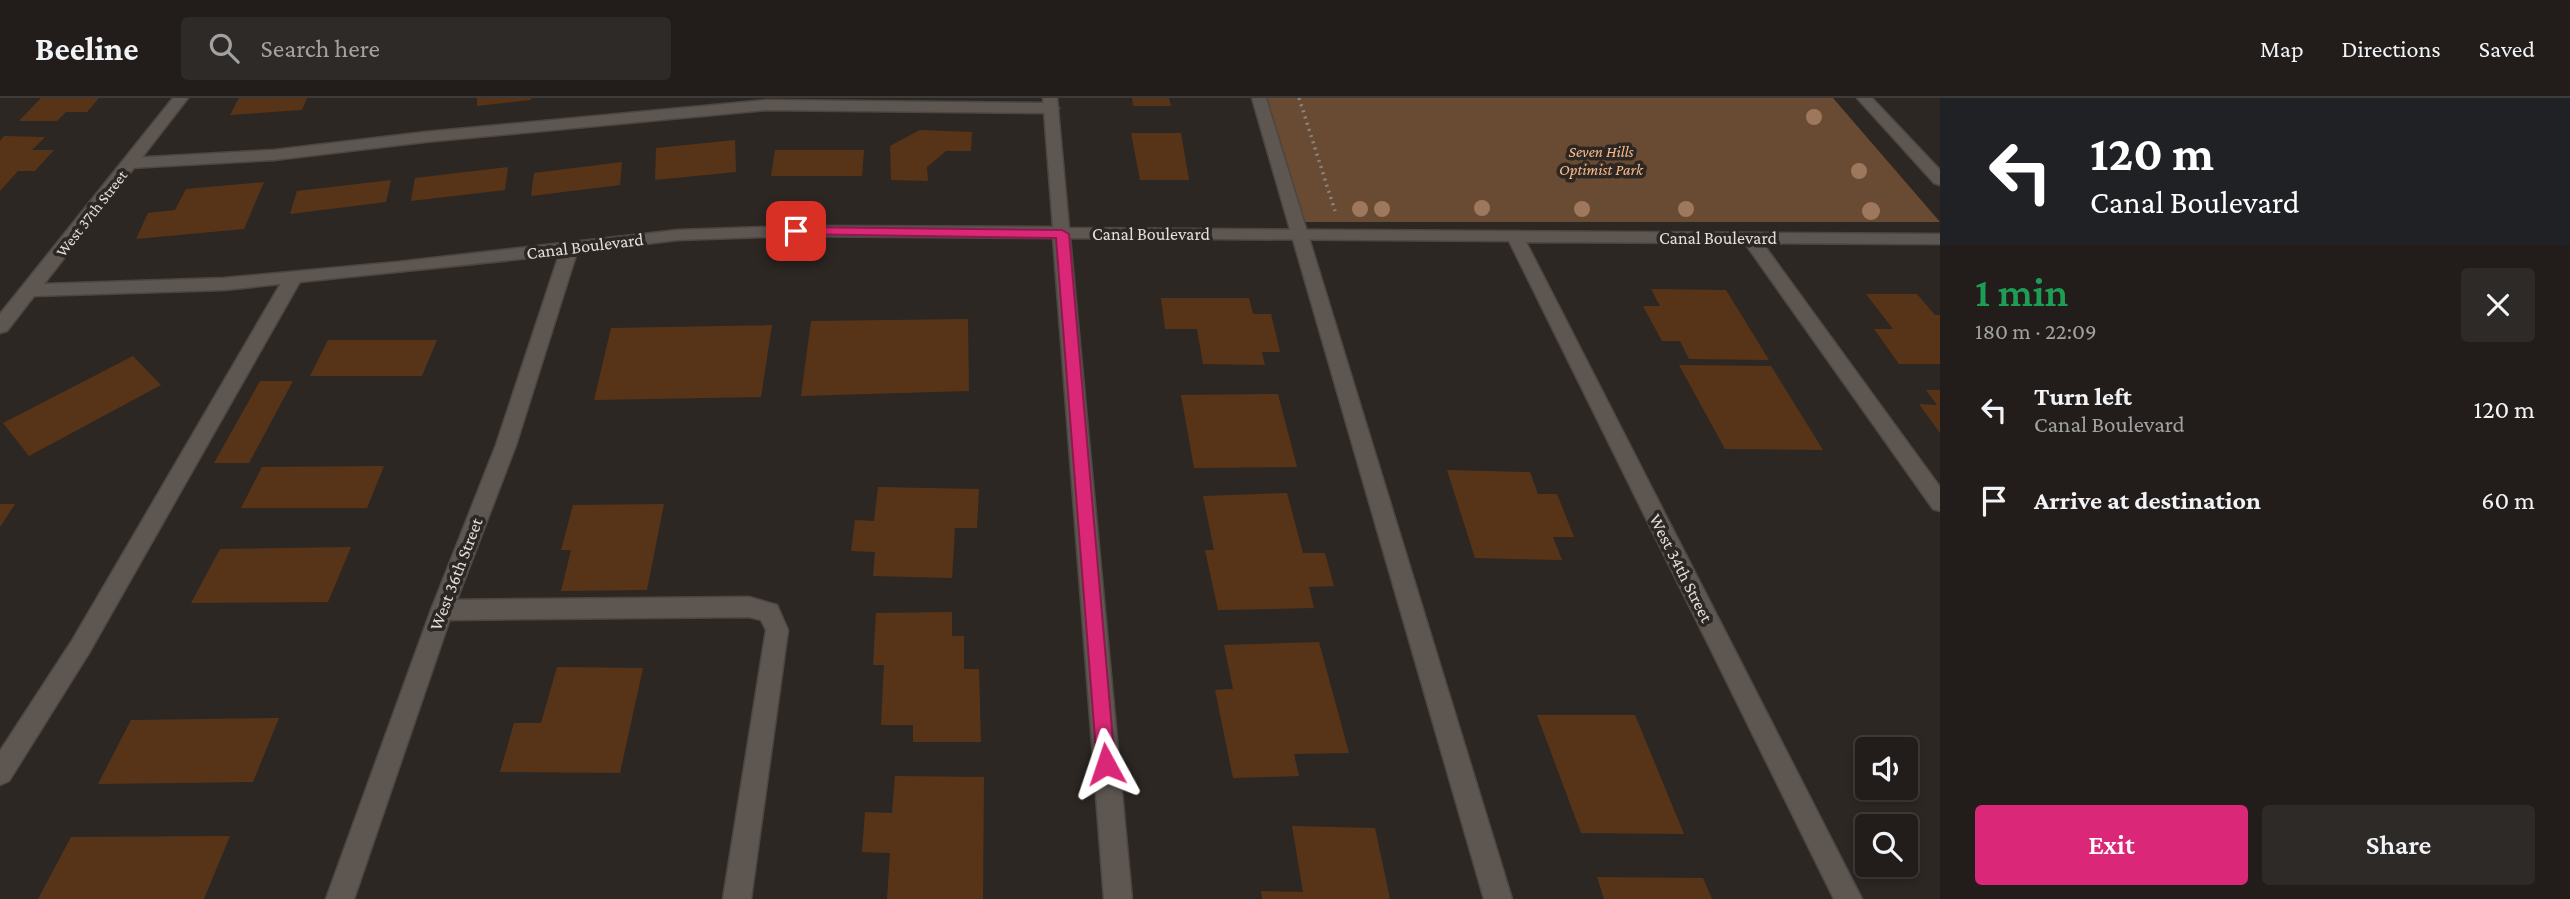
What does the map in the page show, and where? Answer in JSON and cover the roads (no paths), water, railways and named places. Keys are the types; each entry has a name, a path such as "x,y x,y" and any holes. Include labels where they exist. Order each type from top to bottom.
{"street":[{"name":"West 37th Street","path":"0,327 181,98"},
{"path":"1259,98 1498,899"},
{"path":"1864,98 1940,180"},
{"path":"130,163 274,155 425,137 766,105 1050,103 1118,899"},
{"name":"Canal Boulevard","path":"29,290 224,284 678,236 796,231 1940,239"},
{"name":"West 34th Street","path":"1515,237 1848,899"},
{"path":"1750,238 1940,503"},
{"name":"West 36th Street","path":"340,899 442,610 506,445 570,248"},
{"path":"0,773 81,646 293,278"},
{"path":"442,610 749,607 769,612 777,630 737,899"}],"park label":[{"name":"Seven Hills Optimist Park","path":"1601,160"}]}
